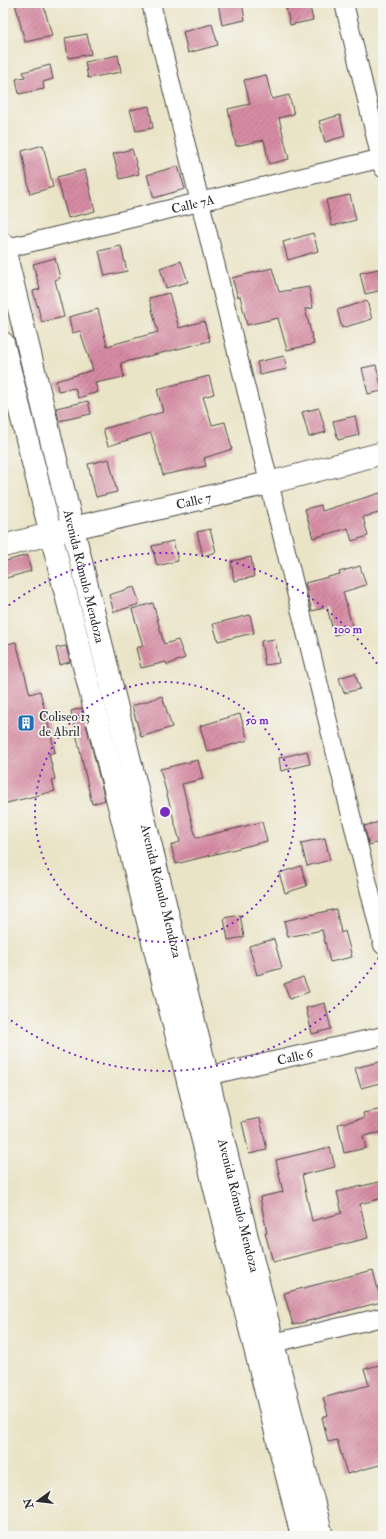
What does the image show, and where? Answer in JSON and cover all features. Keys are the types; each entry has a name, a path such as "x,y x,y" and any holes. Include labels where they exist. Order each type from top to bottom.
{"street":[{"path":"151,3 383,945"},
{"path":"344,3 382,162"},
{"name":"Calle 7A","path":"3,247 382,162"},
{"name":"Avenida Rómulo Mendoza","path":"3,247 207,1076 302,1536"},
{"name":"Avenida Rómulo Mendoza","path":"3,343 51,533 264,1347 322,1536"},
{"name":"Calle 7","path":"3,546 51,533 269,483 383,453"},
{"name":"Calle 6","path":"207,1076 383,1036"},
{"path":"264,1347 383,1317"}],"building":[{"path":"15,3 43,3 52,36 25,42"},
{"path":"218,3 242,3 245,20 222,25"},
{"path":"285,3 309,3 313,20 290,25"},
{"path":"212,24 218,45 188,53 183,32"},
{"path":"87,34 91,54 68,58 65,38"},
{"path":"118,55 121,72 88,78 85,62"},
{"path":"50,65 53,79 43,82 44,89 19,94 16,79 25,77 23,72"},
{"path":"266,75 272,99 289,95 294,114 279,118 289,159 269,164 264,140 236,146 228,109 250,104 244,80"},
{"path":"149,106 153,128 136,131 130,110"},
{"path":"340,115 345,136 325,142 319,121"},
{"path":"43,145 53,187 30,194 22,151"},
{"path":"132,149 139,174 120,179 113,154"},
{"path":"178,166 185,189 154,198 147,175"},
{"path":"85,170 95,211 68,218 57,177"},
{"path":"350,195 356,220 332,226 326,200"},
{"path":"313,233 318,251 288,260 283,242"},
{"path":"121,246 127,271 105,276 99,251"},
{"path":"55,258 60,278 55,280 64,317 42,322 33,291 40,289 33,264"},
{"path":"181,261 188,282 166,288 160,268"},
{"path":"272,268 279,292 309,287 313,308 305,309 314,344 287,350 278,318 247,325 240,296 238,297 232,278"},
{"path":"383,268 383,290 365,294 360,273"},
{"path":"169,293 179,328 204,321 210,341 121,363 124,377 95,383 98,392 78,398 75,388 58,391 56,381 93,370 80,331 72,333 69,317 98,309 107,346 158,332 149,298"},
{"path":"367,301 372,319 342,328 337,310"},
{"path":"284,356 287,369 260,375 257,362"},
{"path":"376,365 382,391 368,394 362,368"},
{"path":"209,376 214,394 203,397 212,425 225,422 232,449 204,458 206,466 163,475 151,433 108,446 103,429 163,412 157,389"},
{"path":"88,401 91,414 59,421 56,408"},
{"path":"319,408 326,432 309,437 302,412"},
{"path":"355,416 359,435 338,440 333,421"},
{"path":"109,459 117,492 96,497 88,464"},
{"path":"383,492 383,512 363,517 368,536 352,541 348,528 313,538 305,509 321,505 322,511"},
{"path":"210,529 216,552 203,556 197,532"},
{"path":"173,541 178,561 157,566 152,546"},
{"path":"27,555 31,571 3,579 3,562"},
{"path":"251,557 254,577 234,581 231,561"},
{"path":"360,566 366,585 343,592 353,630 334,635 327,607 312,611 305,583 340,574 339,572"},
{"path":"134,587 140,604 114,612 109,595"},
{"path":"153,603 164,644 178,640 185,658 167,665 166,662 141,668 136,648 143,646 132,609"},
{"path":"250,615 254,633 218,641 213,624"},
{"path":"275,639 279,663 265,665 261,641"},
{"name":"Coliseo 13 de Abril","path":"16,642 30,694 40,691 55,752 49,754 55,779 52,780 55,791 3,804 3,645"},
{"path":"66,646 70,662 60,665 56,648"},
{"path":"355,673 360,689 344,693 339,678"},
{"path":"162,696 172,727 141,737 132,706"},
{"path":"82,708 105,800 92,804 71,711"},
{"path":"240,714 248,740 207,752 200,726"},
{"path":"307,751 310,764 281,771 279,758"},
{"path":"198,760 203,779 182,784 196,838 262,822 267,841 176,864 171,845 180,842 160,769"},
{"path":"383,821 383,841 369,845 364,826"},
{"path":"325,838 330,860 307,866 301,843"},
{"path":"301,866 307,886 285,893 279,873"},
{"path":"336,909 341,933 345,931 352,957 330,962 322,930 288,937 284,921"},
{"path":"240,915 244,937 228,940 224,918"},
{"path":"274,939 282,968 257,975 249,946"},
{"path":"303,977 309,992 290,999 284,984"},
{"path":"325,1003 331,1029 312,1034 306,1008"},
{"path":"383,1061 383,1082 361,1088 355,1068"},
{"path":"383,1109 383,1132 363,1136 366,1148 344,1153 338,1124 364,1118 363,1113"},
{"path":"260,1118 267,1150 249,1154 242,1122"},
{"path":"330,1147 335,1167 302,1175 312,1221 342,1213 337,1192 383,1181 383,1198 360,1204 368,1238 273,1262 265,1233 267,1233 260,1197 283,1192 276,1160"},
{"path":"373,1270 381,1302 293,1325 284,1293"},
{"path":"383,1364 383,1464 347,1474 337,1440 328,1442 322,1417 328,1415 323,1398 369,1385 364,1369"}],"place":[{"name":"Coliseo 13 de Abril","path":"26,723"}]}
